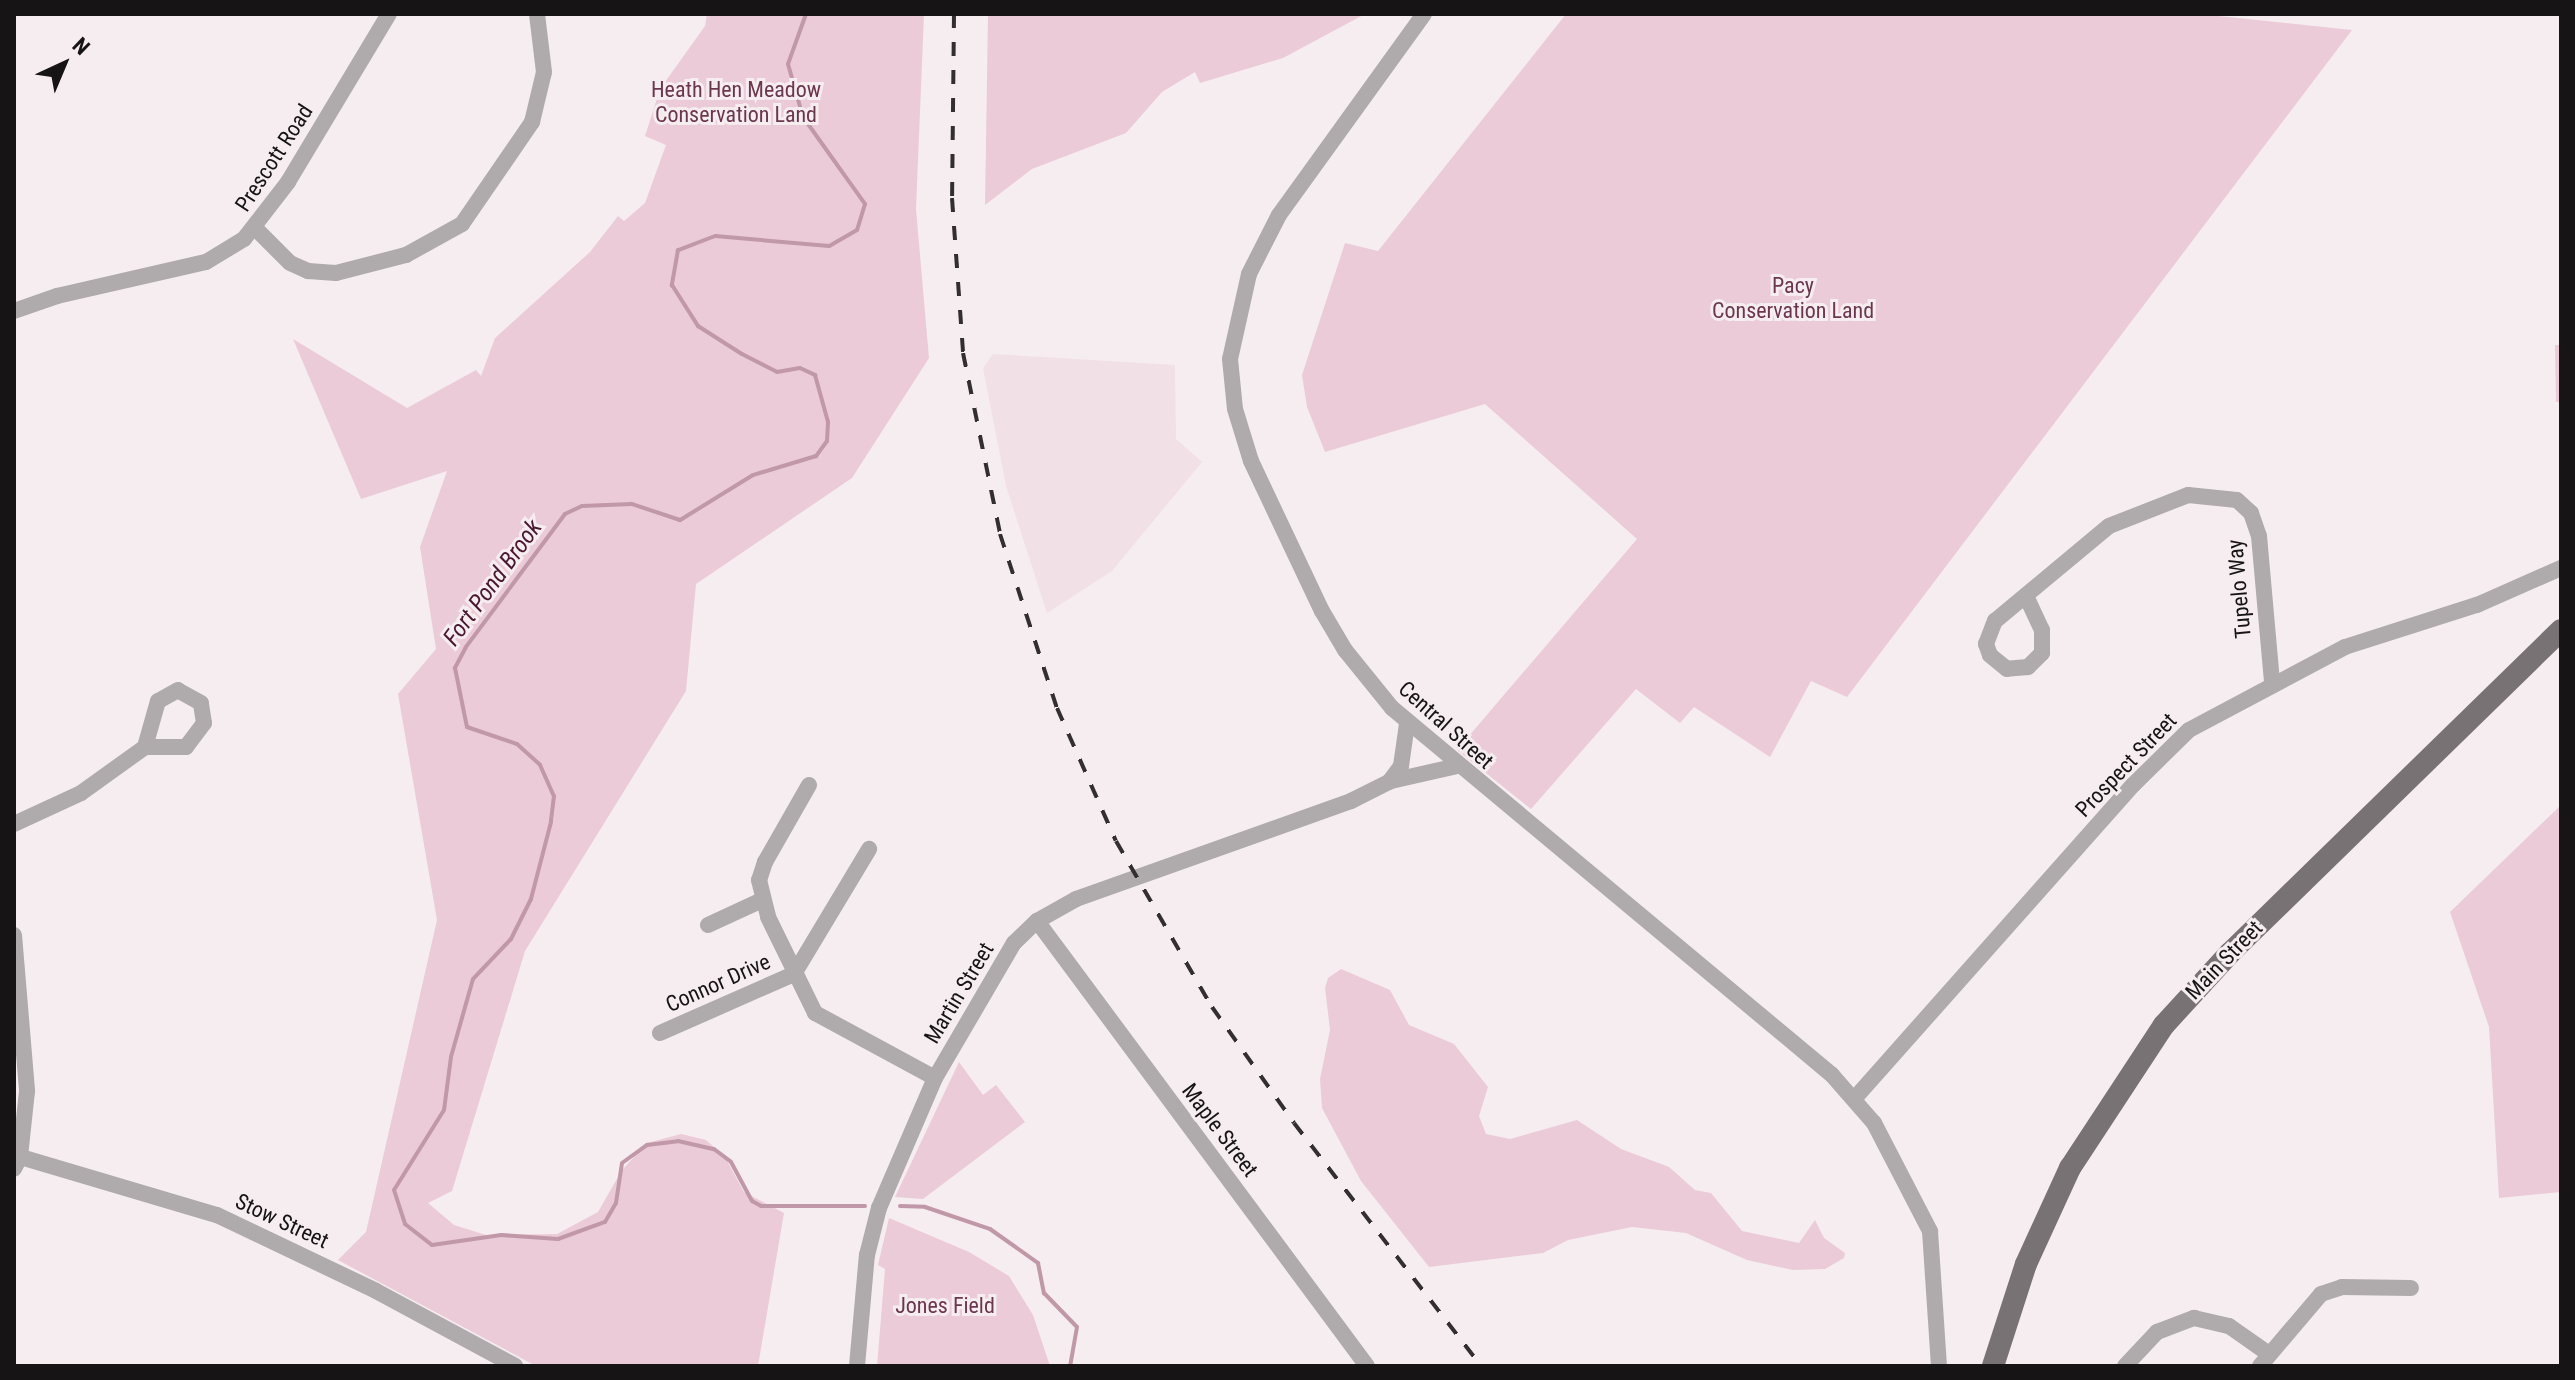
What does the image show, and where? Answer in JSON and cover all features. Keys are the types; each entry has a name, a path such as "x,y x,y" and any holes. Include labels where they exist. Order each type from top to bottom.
{"main road":[{"name":"Main Street","path":"1993,1366 2026,1264 2070,1168 2164,1025 2261,921 2561,630"}],"street":[{"name":"Prescott Road","path":"14,311 57,296 206,262 255,228 389,14"},
{"path":"255,228 290,263 308,271 336,273 406,255 462,224 532,122 544,72 537,14"},
{"name":"Central Street","path":"1424,14 1279,215 1249,274 1230,359 1238,427 1298,567 1345,650 1407,724 1855,1098 1927,1221 1935,1263 1939,1366"},
{"name":"Tupelo Way","path":"2026,596 2109,526 2188,495 2237,500 2251,513 2259,536 2272,683"},
{"name":"Prospect Street","path":"1855,1098 2161,755 2189,730 2272,683 2345,647 2477,605 2561,568"},
{"path":"1389,782 1401,766 1407,724"},
{"path":"14,824 81,793 145,747"},
{"name":"Martin Street","path":"857,1366 867,1255 879,1208 935,1078 1000,963 1037,921 1076,899 1351,801 1389,782 1457,766"},
{"path":"809,785 765,862 762,900 806,999 826,1022 935,1078"},
{"path":"794,974 869,849"},
{"path":"708,925 762,900"},
{"name":"Maple Street","path":"1037,921 1367,1366"},
{"path":"14,935 27,1075 16,1161"},
{"name":"Connor Drive","path":"660,1033 794,974"},
{"name":"Stow Street","path":"16,1161 217,1215 376,1291 515,1366"},
{"path":"2125,1366 2157,1332 2194,1318 2229,1326 2264,1360 2303,1309 2328,1291 2411,1288"}],"shaded area":[{"path":"993,354 1175,365 1176,439 1202,462 1112,571 1047,613 1006,486 983,368"}],"green space":[{"name":"Heath Hen Meadow Conservation Land","path":"707,14 924,14 916,209 929,358 852,478 696,584 686,691 525,951 452,1191 428,1203 454,1225 486,1235 557,1234 598,1212 622,1170 647,1143 681,1134 706,1140 725,1157 744,1192 784,1213 758,1366 536,1366 338,1260 366,1232 437,920 398,694 436,649 420,547 447,471 361,499 293,339 407,408 476,370 481,376 495,338 590,252 618,216 624,221 645,203 666,145 645,136 660,89 705,26"},
{"path":"988,14 1365,14 1283,58 1200,83 1195,72 1162,92 1126,133 1032,169 985,205"},
{"name":"Pacy Conservation Land","path":"1566,14 2199,14 2352,30 1847,697 1811,681 1770,757 1694,707 1680,723 1636,689 1531,809 1457,750 1637,539 1485,404 1325,452 1307,407 1302,375 1345,243 1378,251"},
{"path":"2555,345 2561,345 2561,402 2556,402"},
{"path":"2561,805 2561,1192 2499,1198 2489,1027 2450,912"},
{"path":"1341,969 1390,990 1409,1025 1454,1044 1488,1087 1479,1116 1486,1134 1510,1139 1577,1120 1621,1149 1669,1167 1695,1190 1711,1193 1742,1231 1799,1243 1815,1220 1824,1238 1845,1253 1844,1258 1825,1269 1793,1270 1747,1260 1686,1233 1632,1227 1568,1240 1543,1253 1429,1267 1361,1181 1322,1108 1320,1079 1330,1030 1325,988 1328,978"},
{"path":"959,1062 983,1095 996,1085 1025,1122 923,1199 895,1197"},
{"name":"Jones Field","path":"889,1218 969,1252 1009,1276 1033,1315 1050,1366 877,1366 885,1269 878,1265"}],"waterway":[{"name":"Fort Pond Brook","path":"806,14 788,64 803,117 865,204 857,230 829,246 715,236 678,250 672,285 698,326 742,354 777,372 800,368 815,375 828,422 827,441 816,456 753,475 680,520 632,504 582,506 565,514 466,647 455,668 467,727 517,744 540,765 554,796 551,822 531,899 511,939 473,979 451,1057 444,1110 394,1190 405,1224 432,1245 501,1235 558,1239 605,1222 616,1203 622,1163 647,1145 678,1141 714,1149 731,1162 752,1201 761,1206 865,1206"},
{"name":"Fort Pond Brook","path":"900,1206 925,1207 990,1229 1038,1263 1044,1293 1077,1327 1070,1366"}],"railway":[{"path":"954,14 952,198 963,353 1000,534 1057,708 1116,841 1212,1007 1294,1123 1481,1366"}]}
